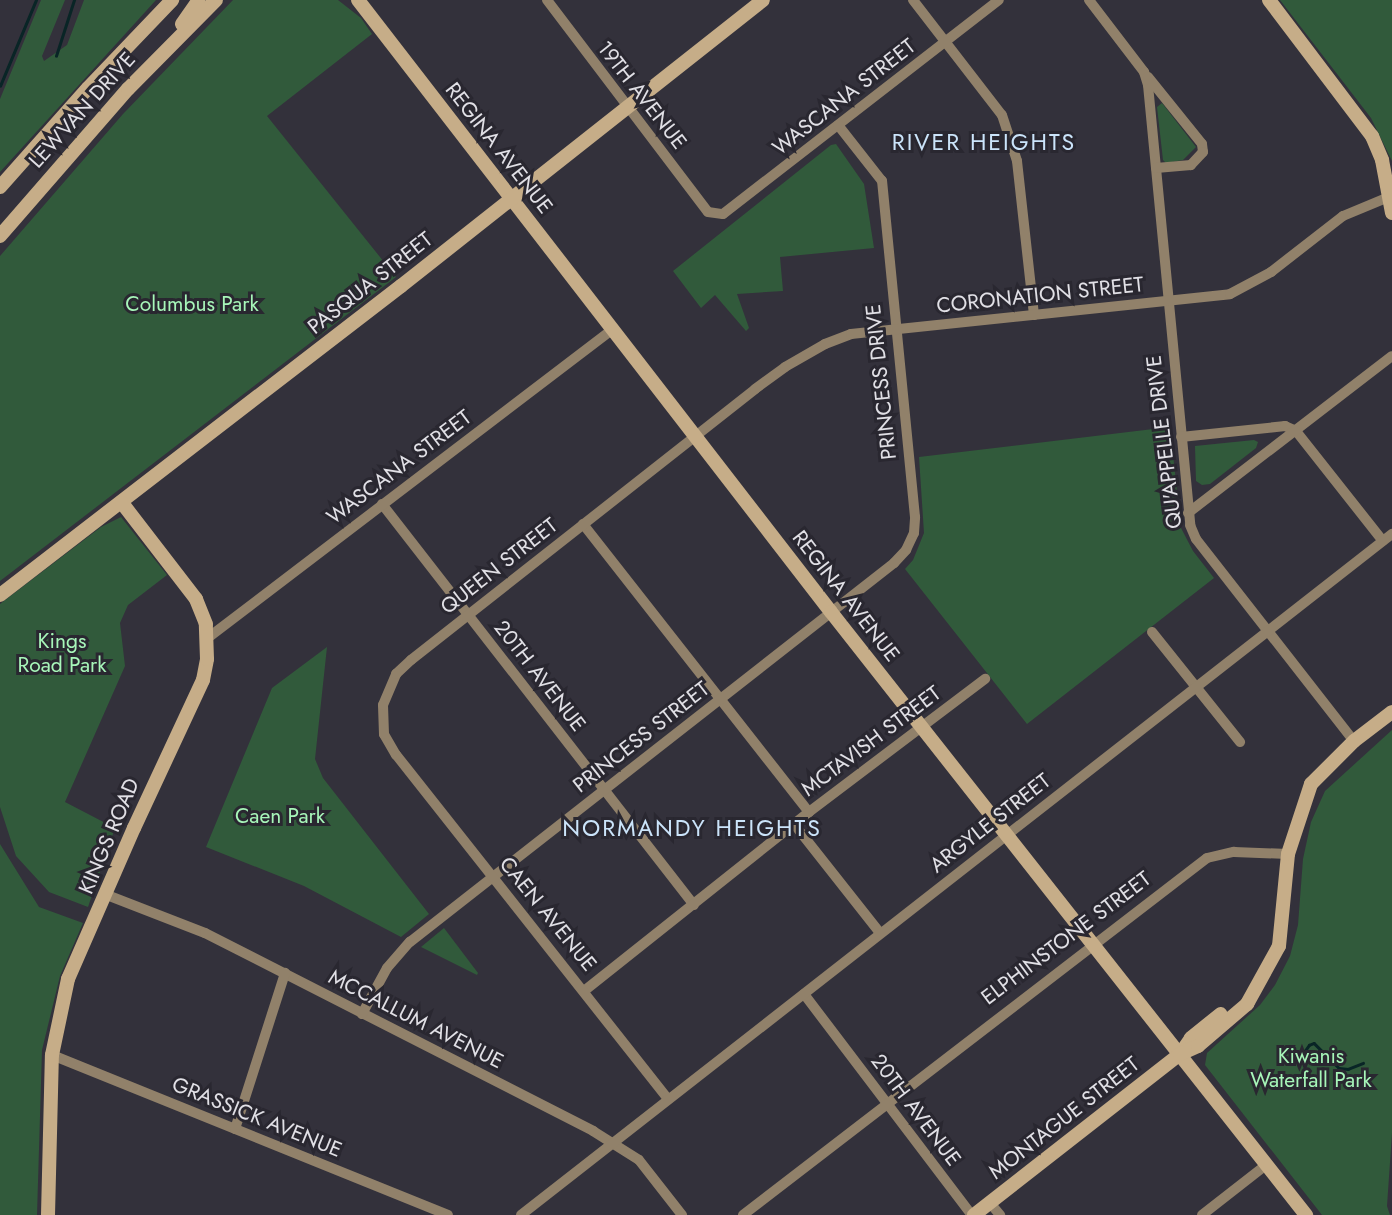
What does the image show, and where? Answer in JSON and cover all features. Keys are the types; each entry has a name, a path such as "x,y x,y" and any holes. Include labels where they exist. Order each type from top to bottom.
{"street":[{"name":"LEWVAN DRIVE","path":"0,187 88,88 172,0"},
{"name":"LEWVAN DRIVE","path":"168,46 199,0"},
{"name":"LEWVAN DRIVE","path":"0,236 109,109 216,0"},
{"name":"REGINA AVENUE","path":"358,0 831,612 1306,1215"},
{"name":"19TH AVENUE","path":"547,0 708,212"},
{"name":"PASQUA STREET","path":"0,595 122,503 763,0"},
{"path":"913,0 1002,115 1017,161 1034,315"},
{"name":"WASCANA STREET","path":"708,212 723,214 999,0"},
{"path":"1089,0 1202,144 1203,152 1191,165 1156,168"},
{"path":"1269,0 1359,116 1382,160 1391,196 1392,213"},
{"name":"QU'APPELLE DRIVE","path":"1144,72 1156,168 1188,513 1196,540 1354,741"},
{"name":"PRINCESS DRIVE","path":"831,612 894,563 906,550 914,533 915,517 894,330 882,181 838,125"},
{"name":"CORONATION STREET","path":"695,436 785,367 825,344 851,334 1230,294 1246,288 1343,216 1391,196"},
{"name":"WASCANA STREET","path":"209,637 613,329"},
{"path":"1188,513 1392,356"},
{"path":"1181,437 1285,426 1296,430 1387,538"},
{"name":"QUEEN STREET","path":"396,755 384,734 383,705 393,682 411,660 695,436"},
{"name":"KINGS ROAD","path":"48,1215 52,1055 68,979 203,680 209,637 196,599 122,503"},
{"name":"20TH AVENUE","path":"382,504 694,905"},
{"path":"583,524 809,812"},
{"name":"ARGYLE STREET","path":"520,1215 1196,687 1266,629 1387,538"},
{"name":"PRINCESS STREET","path":"362,1014 387,968 410,942 831,612"},
{"path":"1152,632 1240,742"},
{"name":"MCTAVISH STREET","path":"584,991 809,812 985,679"},
{"path":"1288,854 1311,784 1354,741 1392,712"},
{"name":"CAEN AVENUE","path":"396,755 668,1099"},
{"path":"794,824 880,933"},
{"name":"ELPHINSTONE STREET","path":"743,1215 886,1102 1207,858 1234,852 1288,854"},
{"name":"MONTAGUE STREET","path":"973,1215 1180,1054 1198,1046 1247,1004 1271,967 1279,946 1288,854"},
{"name":"MCCALLUM AVENUE","path":"107,895 205,933 612,1142 639,1160 682,1215"},
{"path":"235,1129 285,973"},
{"name":"20TH AVENUE","path":"804,994 973,1215"},
{"name":"GRASSICK AVENUE","path":"52,1055 448,1215"},
{"path":"1202,1215 1266,1165"},
{"path":"990,1203 1000,1215"}],"green space":[{"path":"41,0 65,0 42,56 44,61 67,45 84,0 156,0 0,172 0,99"},
{"name":"Columbus Park","path":"233,0 338,0 361,18 372,34 267,116 396,277 0,581 0,256 123,114"},
{"path":"1280,0 1392,0 1392,161 1371,118"},
{"path":"1162,103 1196,147 1183,160 1166,163 1163,160 1157,107"},
{"path":"836,144 864,184 874,248 780,257 783,291 737,294 749,328 746,331 715,295 701,308 673,271 831,145"},
{"path":"1170,427 1181,528 1193,551 1214,578 1027,724 905,569 913,560 924,533 919,457"},
{"path":"1254,440 1258,442 1256,448 1210,484 1202,485 1196,481 1195,446"},
{"name":"Kings Road Park","path":"121,517 167,575 128,605 120,623 125,666 65,802 115,828 88,907 49,892 16,856 0,807 0,604 101,527"},
{"name":"Caen Park","path":"327,647 315,759 323,778 429,914 401,937 304,886 206,847 272,688"},
{"name":"Kiwanis Waterfall Park","path":"1392,730 1392,1133 1387,1206 1390,1215 1322,1215 1205,1065 1207,1053 1260,1005 1275,985 1290,956 1298,925 1303,859 1311,822 1325,791"},
{"path":"0,844 39,907 83,923 60,976 42,1050 37,1215 0,1215"},
{"path":"444,928 478,973 477,975 421,947"}],"waterway":[{"path":"0,86 36,0"},
{"path":"56,56 74,0"},
{"path":"1302,1055 1309,1045 1314,1043 1339,1068 1348,1069 1363,1063"}],"district":[{"name":"RIVER HEIGHTS","path":"984,142"},
{"name":"NORMANDY HEIGHTS","path":"692,828"}]}
